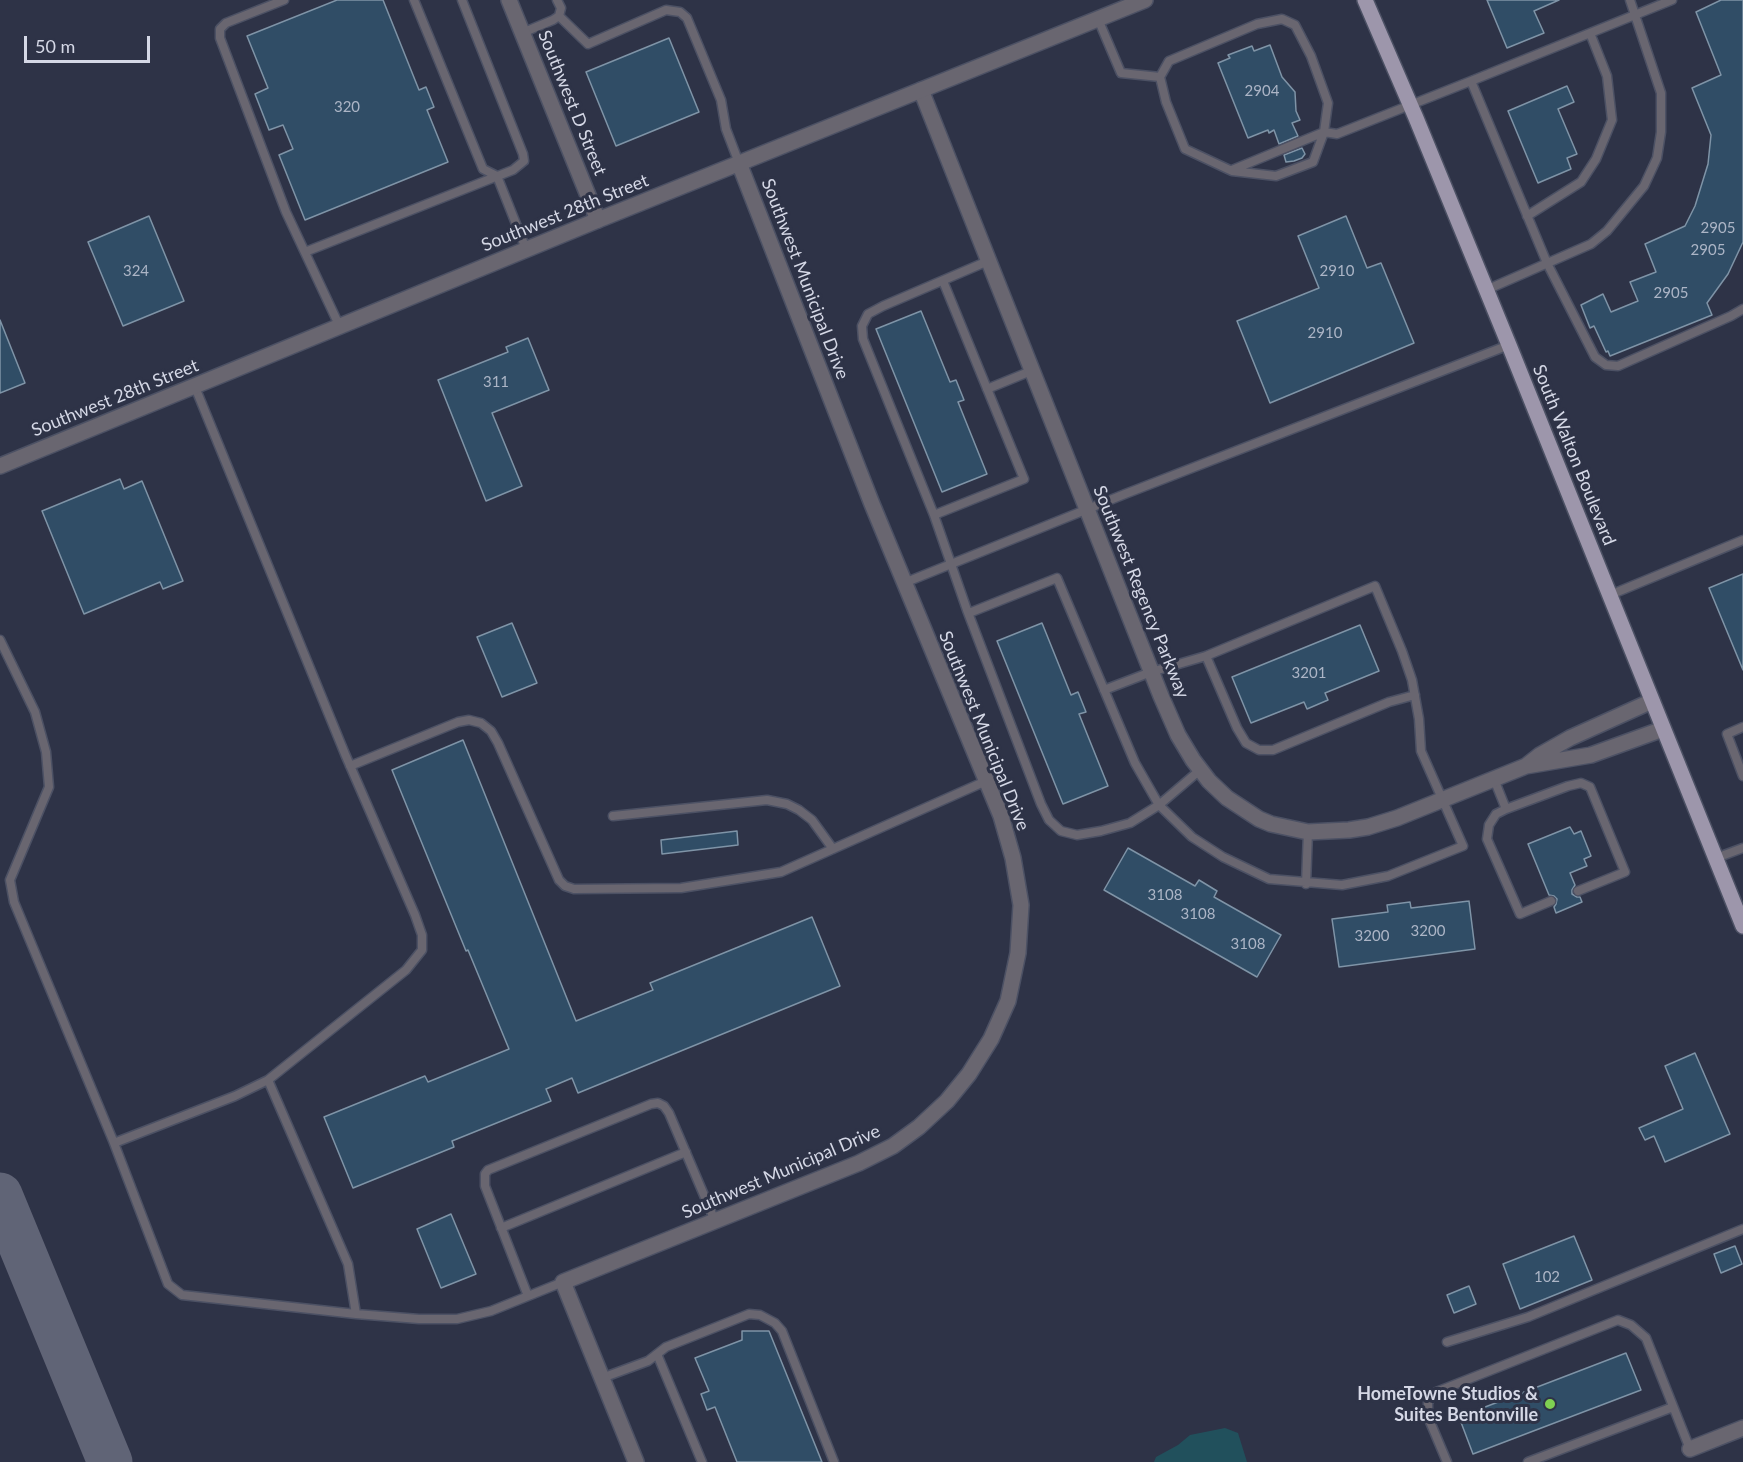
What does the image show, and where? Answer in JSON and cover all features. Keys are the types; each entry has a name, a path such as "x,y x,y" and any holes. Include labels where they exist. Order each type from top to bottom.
{"main road":[{"name":"South Walton Boulevard","path":"1365,0 1509,345 1743,926"}],"street":[{"name":"Southwest D Street","path":"509,0 598,220"},
{"name":"Southwest 28th Street","path":"0,466 195,387 339,325 1145,0"},
{"name":"Southwest Regency Parkway","path":"921,90 1150,672 1178,735 1200,770 1227,798 1259,819 1308,832 1331,832 1368,827 1526,766 1591,755 1664,729"},
{"name":"Southwest Municipal Drive","path":"563,1282 860,1163 893,1146 919,1127 947,1101 969,1074 991,1039 1008,1000 1018,954 1021,905 1001,816 904,583 739,164"},
{"name":"Southwest Regency Parkway","path":"1526,766 1570,738 1652,701"},
{"path":"563,1282 636,1462"},
{"path":"1690,1449 1743,1428"}],"lane":[{"path":"284,0 226,23 220,29 220,38 286,212 339,325"},
{"path":"414,0 483,169 497,176 526,249"},
{"path":"304,252 513,170 524,161 462,0"},
{"path":"522,33 560,16 561,8 557,0"},
{"path":"1486,290 1591,244 1607,231 1644,186 1657,158 1661,132 1661,93 1630,0"},
{"path":"1232,171 1324,132 1337,134 1672,0"},
{"path":"560,16 588,44 666,10 680,12 687,18 721,100 726,129 739,164"},
{"path":"1098,19 1121,73 1160,77"},
{"path":"1282,19 1295,25 1311,56 1328,103 1324,132 1313,162 1276,176 1232,171 1185,148 1166,102 1160,77 1169,61 1257,24 1282,19"},
{"path":"1527,216 1581,182 1596,159 1612,120 1607,76 1590,33"},
{"path":"1470,81 1547,263 1595,357 1606,365 1618,366 1743,309"},
{"path":"988,261 868,314 862,326 863,339 934,515 969,613 1049,820 1061,831 1077,835 1130,823 1159,804 1200,770"},
{"path":"934,515 1024,478 943,281"},
{"path":"904,583 1509,345"},
{"path":"987,389 1032,371"},
{"path":"114,1143 235,1096 268,1080 406,970 422,950 422,935 416,915 350,766 195,387"},
{"path":"1610,595 1743,540"},
{"path":"969,613 1057,578 1104,690 1135,763 1159,804 1192,837 1223,857 1269,879 1306,884 1342,885 1388,876 1463,846 1420,751 1412,680 1375,586 1206,656 1150,672 1104,690"},
{"path":"0,640 35,712 46,752 49,787 10,880 14,902 114,1143 168,1284 182,1295 210,1300 419,1319 457,1319 491,1311 563,1282"},
{"path":"1206,656 1237,728 1246,743 1259,750 1274,750 1389,702 1415,695"},
{"path":"350,766 458,722 469,720 481,723 491,731 498,743 559,880 565,886 574,889 681,888 781,872 986,781"},
{"path":"1743,727 1727,734 1739,755 1743,776"},
{"path":"1494,779 1506,809"},
{"path":"1551,902 1520,914 1487,839 1489,825 1496,814 1506,809 1581,783 1590,787 1625,872 1578,891"},
{"path":"613,816 767,800 787,804 799,810 812,820 833,849"},
{"path":"1306,884 1308,832"},
{"path":"1716,858 1743,848"},
{"path":"268,1080 348,1264 356,1314"},
{"path":"528,1296 485,1186 484,1179 488,1170 658,1103 664,1106 669,1113 716,1221"},
{"path":"501,1228 686,1152"},
{"path":"1448,1342 1528,1317 1743,1228"},
{"path":"602,1378 648,1361 666,1347 749,1314 760,1315 769,1319 782,1331 834,1462"},
{"path":"1447,1462 1428,1417 1428,1402 1436,1392 1618,1320 1631,1325 1646,1338 1690,1449"},
{"path":"657,1354 702,1462"},
{"path":"1528,1462 1673,1407"}],"shaded area":[{"path":"1225,1428 1238,1433 1247,1462 1154,1462 1156,1457 1178,1445 1190,1435"}],"building":[{"path":"337,0 383,0 419,90 426,87 434,107 427,110 448,162 305,220 279,155 293,149 283,125 269,130 255,94 268,88 247,36"},
{"path":"1487,0 1559,0 1534,11 1544,33 1507,48"},
{"path":"1721,0 1743,0 1743,242 1728,274 1707,303 1712,315 1610,356 1594,326 1590,328 1581,305 1603,294 1611,312 1638,301 1630,282 1656,272 1645,244 1685,226 1695,206 1708,164 1711,135 1692,88 1721,75 1696,12"},
{"path":"669,38 699,112 616,146 586,72"},
{"path":"1270,45 1282,77 1295,92 1296,111 1300,120 1292,123 1298,136 1279,144 1274,130 1248,138 1218,63 1230,58 1228,55 1252,46 1254,51"},
{"path":"1567,86 1574,102 1558,109 1577,154 1567,158 1571,169 1538,183 1508,111"},
{"path":"1302,148 1305,154 1302,158 1286,162 1284,155"},
{"path":"149,216 184,301 123,326 88,242"},
{"path":"1346,216 1367,268 1381,263 1414,343 1270,403 1237,321 1319,288 1298,236"},
{"path":"921,311 950,382 956,380 964,400 958,402 987,474 942,492 876,329"},
{"path":"0,320 25,383 0,393"},
{"path":"528,338 549,390 492,413 522,486 486,501 438,380 508,352 506,347"},
{"path":"120,479 124,489 142,481 183,581 163,589 160,582 84,614 42,511"},
{"path":"1743,574 1743,670 1709,588"},
{"path":"512,623 537,683 502,697 477,637"},
{"path":"1042,623 1071,695 1078,692 1086,712 1079,714 1108,786 1063,804 997,641"},
{"path":"1360,625 1379,671 1325,693 1328,700 1307,709 1304,702 1251,723 1232,677"},
{"path":"463,740 576,1021 653,990 650,983 812,917 840,986 578,1093 572,1078 546,1089 551,1101 452,1141 454,1147 353,1188 324,1117 425,1076 428,1082 509,1049 392,770"},
{"path":"1570,827 1574,834 1581,831 1591,856 1584,859 1587,866 1570,873 1575,885 1572,894 1580,897 1582,902 1556,913 1554,907 1557,899 1549,895 1528,844"},
{"path":"737,831 738,845 662,854 661,840"},
{"path":"1128,848 1195,886 1199,880 1217,891 1214,897 1281,935 1257,977 1104,890"},
{"path":"1469,901 1475,949 1339,967 1332,919 1388,912 1387,905 1410,902 1411,908"},
{"path":"1695,1053 1730,1134 1665,1162 1654,1136 1645,1140 1639,1128 1683,1109 1665,1066"},
{"path":"451,1214 476,1274 441,1288 417,1229"},
{"path":"1574,1236 1592,1280 1520,1309 1503,1264"},
{"path":"1735,1246 1742,1264 1721,1273 1714,1254"},
{"path":"1469,1286 1476,1304 1454,1313 1447,1295"},
{"path":"742,1331 769,1331 822,1462 737,1462 715,1407 707,1410 701,1394 709,1391 695,1358 742,1340"},
{"name":"HomeTowne Studios & Suites Bentonville","path":"1626,1353 1641,1390 1473,1454 1459,1417"}],"taxiway":[{"path":"0,1195 110,1462"}],"place":[{"name":"HomeTowne Studios & Suites Bentonville","path":"1550,1404"}]}
